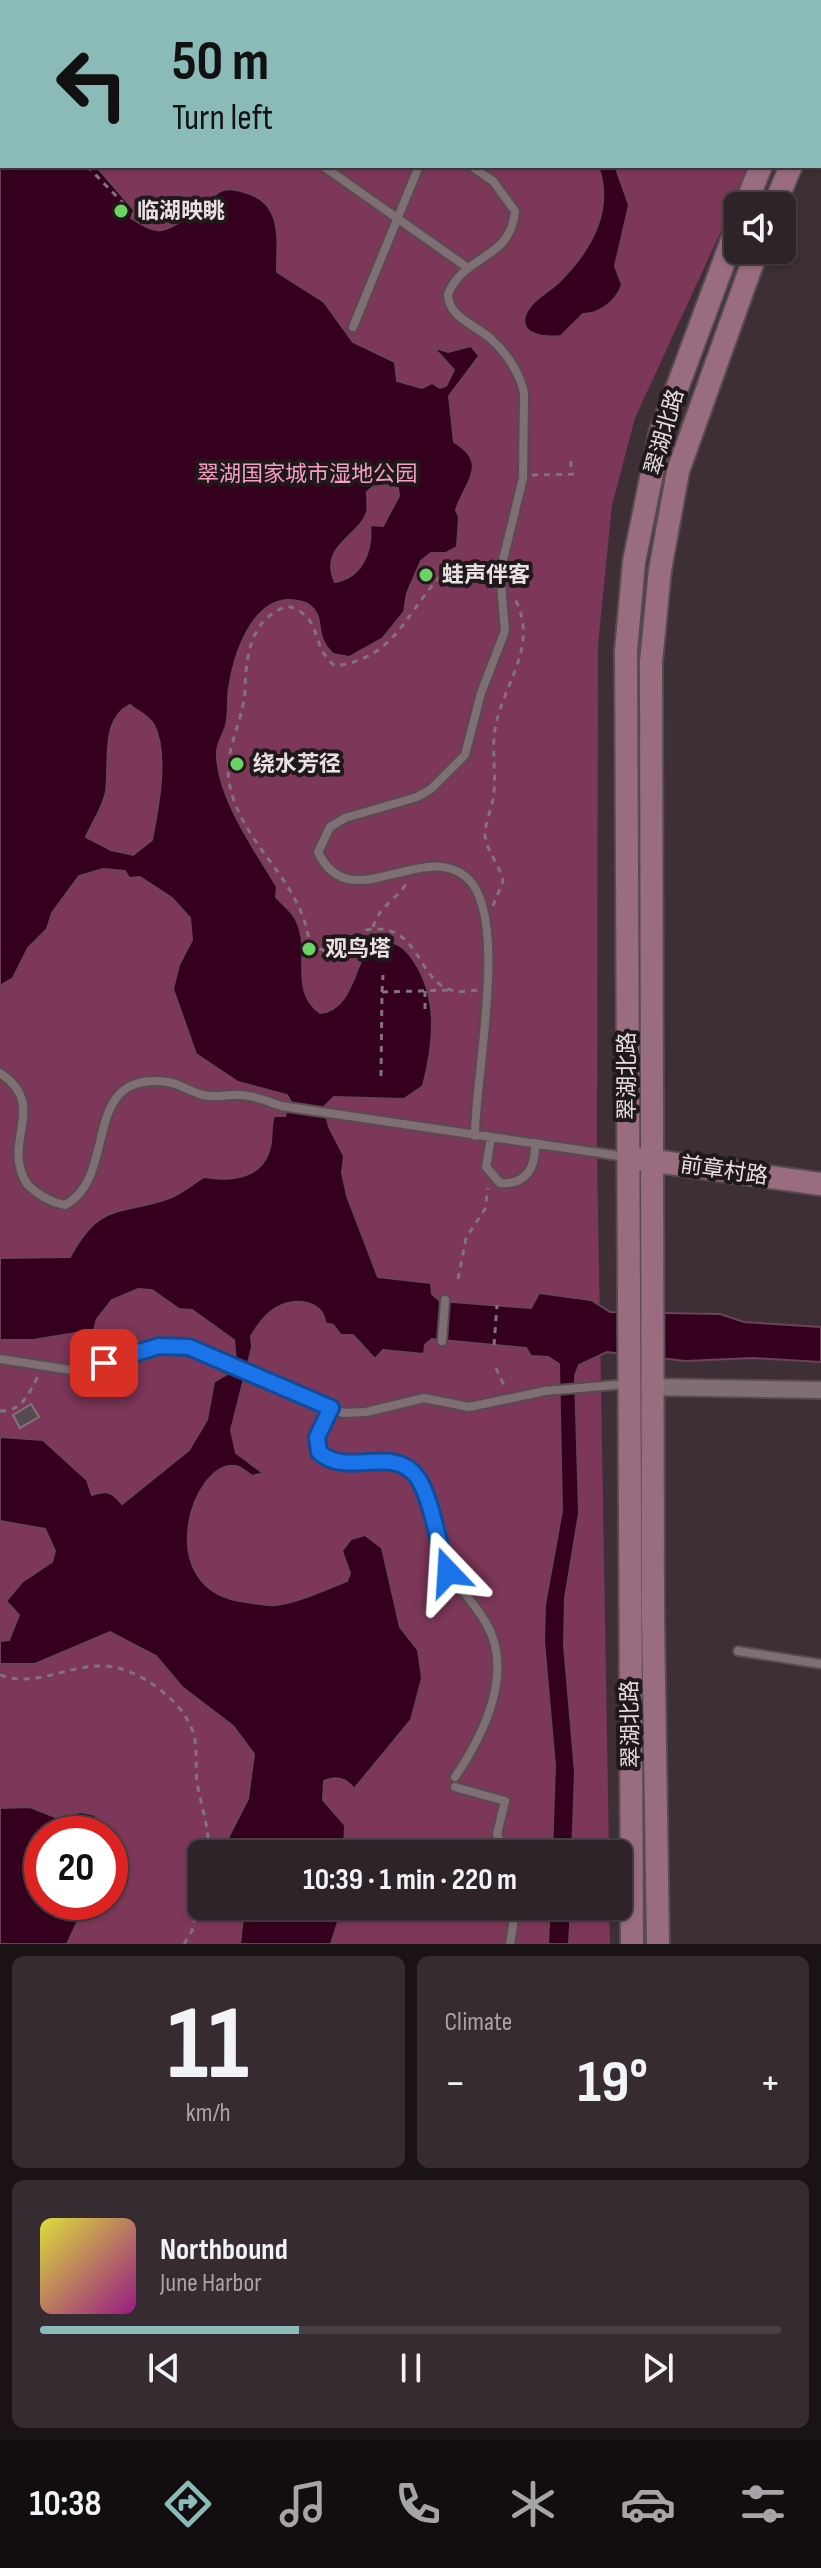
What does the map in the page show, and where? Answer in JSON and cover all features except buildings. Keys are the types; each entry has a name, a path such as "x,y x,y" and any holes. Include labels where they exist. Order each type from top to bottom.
{"street":[{"path":"751,192 760,168"},
{"path":"780,192 790,168"},
{"name":"翠湖北路","path":"632,1944 626,651 634,562 660,434 724,262"},
{"name":"翠湖北路","path":"658,1944 651,691 660,570 678,471 752,264"},
{"name":"前章村路","path":"627,1157 821,1184"},
{"path":"653,1387 821,1390"}],"lane":[{"path":"326,168 468,268"},
{"path":"353,327 401,218 418,168"},
{"path":"474,168 499,187 515,211 512,230 505,243 468,268 451,285 448,302 452,310 490,338 521,379 525,414 523,475 503,555 501,575 505,631 481,693 465,755 431,789 417,797 345,818 330,827 318,852 330,872 353,880 368,882 435,865 463,874 472,883 483,918 487,990 475,1106 475,1136"},
{"path":"0,1073 12,1081 21,1103 10,1155 14,1166 44,1199 65,1205 83,1192 91,1177 106,1115 122,1092 169,1082 203,1095 241,1094 281,1106 627,1157"},
{"path":"491,1138 486,1167 492,1177 511,1184 526,1176 534,1163 535,1143"},
{"path":"442,1341 445,1300"},
{"path":"0,1359 77,1371 159,1346 189,1347 343,1413 366,1412 433,1397 455,1407 469,1407 545,1391 628,1384"},
{"path":"331,1408 317,1437 319,1452 339,1464 381,1461 409,1468 421,1484 437,1542 453,1583 491,1632 496,1668 491,1704 475,1747 455,1782 505,1801 497,1834 499,1840"},
{"path":"738,1651 821,1664"},
{"path":"510,1944 514,1920"}],"path":[{"path":"89,168 126,206"},
{"path":"571,461 571,475"},
{"path":"523,475 580,474"},
{"path":"451,990 435,978 409,941 389,931 366,930 349,953 343,956 331,956 309,943 307,921 299,901 279,878 246,827 234,800 227,766 242,711 251,644 266,616 288,606 303,611 312,619 324,657 335,666 348,665 377,654 392,640 438,579 464,573 485,578 501,575"},
{"path":"483,918 496,900 503,881 485,836 494,790 495,725 517,671 523,639 520,609 504,586"},
{"path":"373,929 381,908 401,894 412,870"},
{"path":"381,1076 383,975"},
{"path":"382,992 487,990"},
{"path":"425,991 425,1011"},
{"path":"458,1279 466,1238 485,1209 492,1177"},
{"path":"494,1345 497,1305"},
{"path":"0,1411 14,1409 24,1402 43,1366"},
{"path":"496,1368 510,1398"},
{"path":"0,1675 35,1681 103,1666 128,1671 154,1686 182,1713 192,1729 198,1787 208,1822 209,1840"},
{"path":"184,1944 194,1920"}],"green space":[{"name":"翠湖国家城市湿地公园","path":"0,168 750,168 739,192 724,192 724,225 635,418 612,505 598,645 597,1152 609,1840 188,1840 188,1920 609,1920 610,1944 0,1944"}],"shaded area":[{"path":"0,168 98,168 134,210 131,218 154,230 167,229 199,217 222,190 244,192 257,197 272,213 277,235 277,272 324,302 353,342 395,362 397,381 422,388 432,383 440,388 446,386 454,370 433,347 448,352 471,346 479,356 449,396 454,442 465,450 473,466 456,510 459,517 457,547 446,553 431,553 421,561 407,593 404,612 383,638 349,657 333,654 326,646 317,615 308,604 290,600 275,603 262,611 243,639 237,656 229,688 226,725 217,750 223,788 230,805 277,887 276,897 297,922 301,933 305,994 311,1004 320,1013 339,1005 368,947 388,942 399,945 414,961 428,991 432,1038 423,1086 404,1099 334,1097 324,1107 329,1127 344,1156 342,1173 347,1196 378,1277 431,1283 432,1294 440,1301 531,1308 539,1293 591,1300 610,1312 720,1314 744,1322 821,1327 821,1362 753,1358 685,1361 607,1352 579,1365 575,1376 579,1513 565,1598 564,1645 575,1773 573,1840 552,1840 555,1765 544,1641 545,1605 562,1511 559,1364 548,1357 531,1356 526,1348 432,1339 425,1345 424,1354 383,1350 375,1359 353,1335 341,1335 333,1325 325,1323 319,1310 300,1302 285,1304 274,1310 251,1336 252,1347 231,1430 236,1453 263,1473 252,1476 236,1466 220,1469 206,1483 195,1503 188,1528 189,1553 198,1576 216,1593 246,1602 269,1605 285,1603 347,1581 350,1573 342,1551 351,1539 365,1535 382,1548 400,1627 418,1650 422,1678 411,1720 354,1789 341,1779 324,1781 323,1800 345,1825 344,1840 227,1840 248,1799 254,1754 233,1726 182,1687 156,1656 110,1632 35,1664 0,1664 0,1641 9,1640 19,1615 6,1601 22,1582 52,1562 55,1551 45,1529 0,1521 0,1437 43,1440 87,1480 92,1495 108,1493 122,1504 189,1450 207,1420 214,1382 229,1373 236,1361 234,1340 192,1310 179,1309 152,1290 138,1289 112,1300 97,1319 94,1330 33,1340 0,1340 0,1258 70,1257 90,1227 100,1219 172,1197 204,1177 226,1179 246,1175 255,1170 268,1154 274,1116 285,1116 291,1102 287,1095 238,1082 196,1054 173,989 179,965 192,940 190,918 172,898 140,877 129,878 125,871 103,869 79,876 52,913 47,929 28,948 13,978 0,986","holes":["387,480 398,488 399,496 383,526 370,525 367,554 358,569 344,580 335,582 331,570 332,559 342,542 363,520 367,512 367,492","130,705 154,725 162,766 152,840 133,855 111,850 86,837 105,797 110,731 114,721"]},
{"path":"598,168 616,168 629,205 615,266 622,285 607,306 583,314 561,336 534,333 525,325 527,311 571,270 590,243 601,214 602,182"},
{"path":"30,1807 52,1816 24,1816 24,1920 78,1920 67,1944 0,1944 0,1808"},
{"path":"81,1812 95,1816 60,1816"},
{"path":"243,1920 339,1920 331,1944 240,1944"},
{"path":"549,1920 570,1920 569,1944 548,1944"}],"place":[{"name":"临湖映眺","path":"121,211"},
{"name":"蛙声伴客","path":"426,575"},
{"name":"绕水芳径","path":"237,764"},
{"name":"观鸟塔","path":"309,949"}],"route":[{"path":"104,1363 159,1346 189,1347 331,1408 317,1437 319,1452 339,1464 381,1461 409,1468 421,1484 448,1572"}]}
